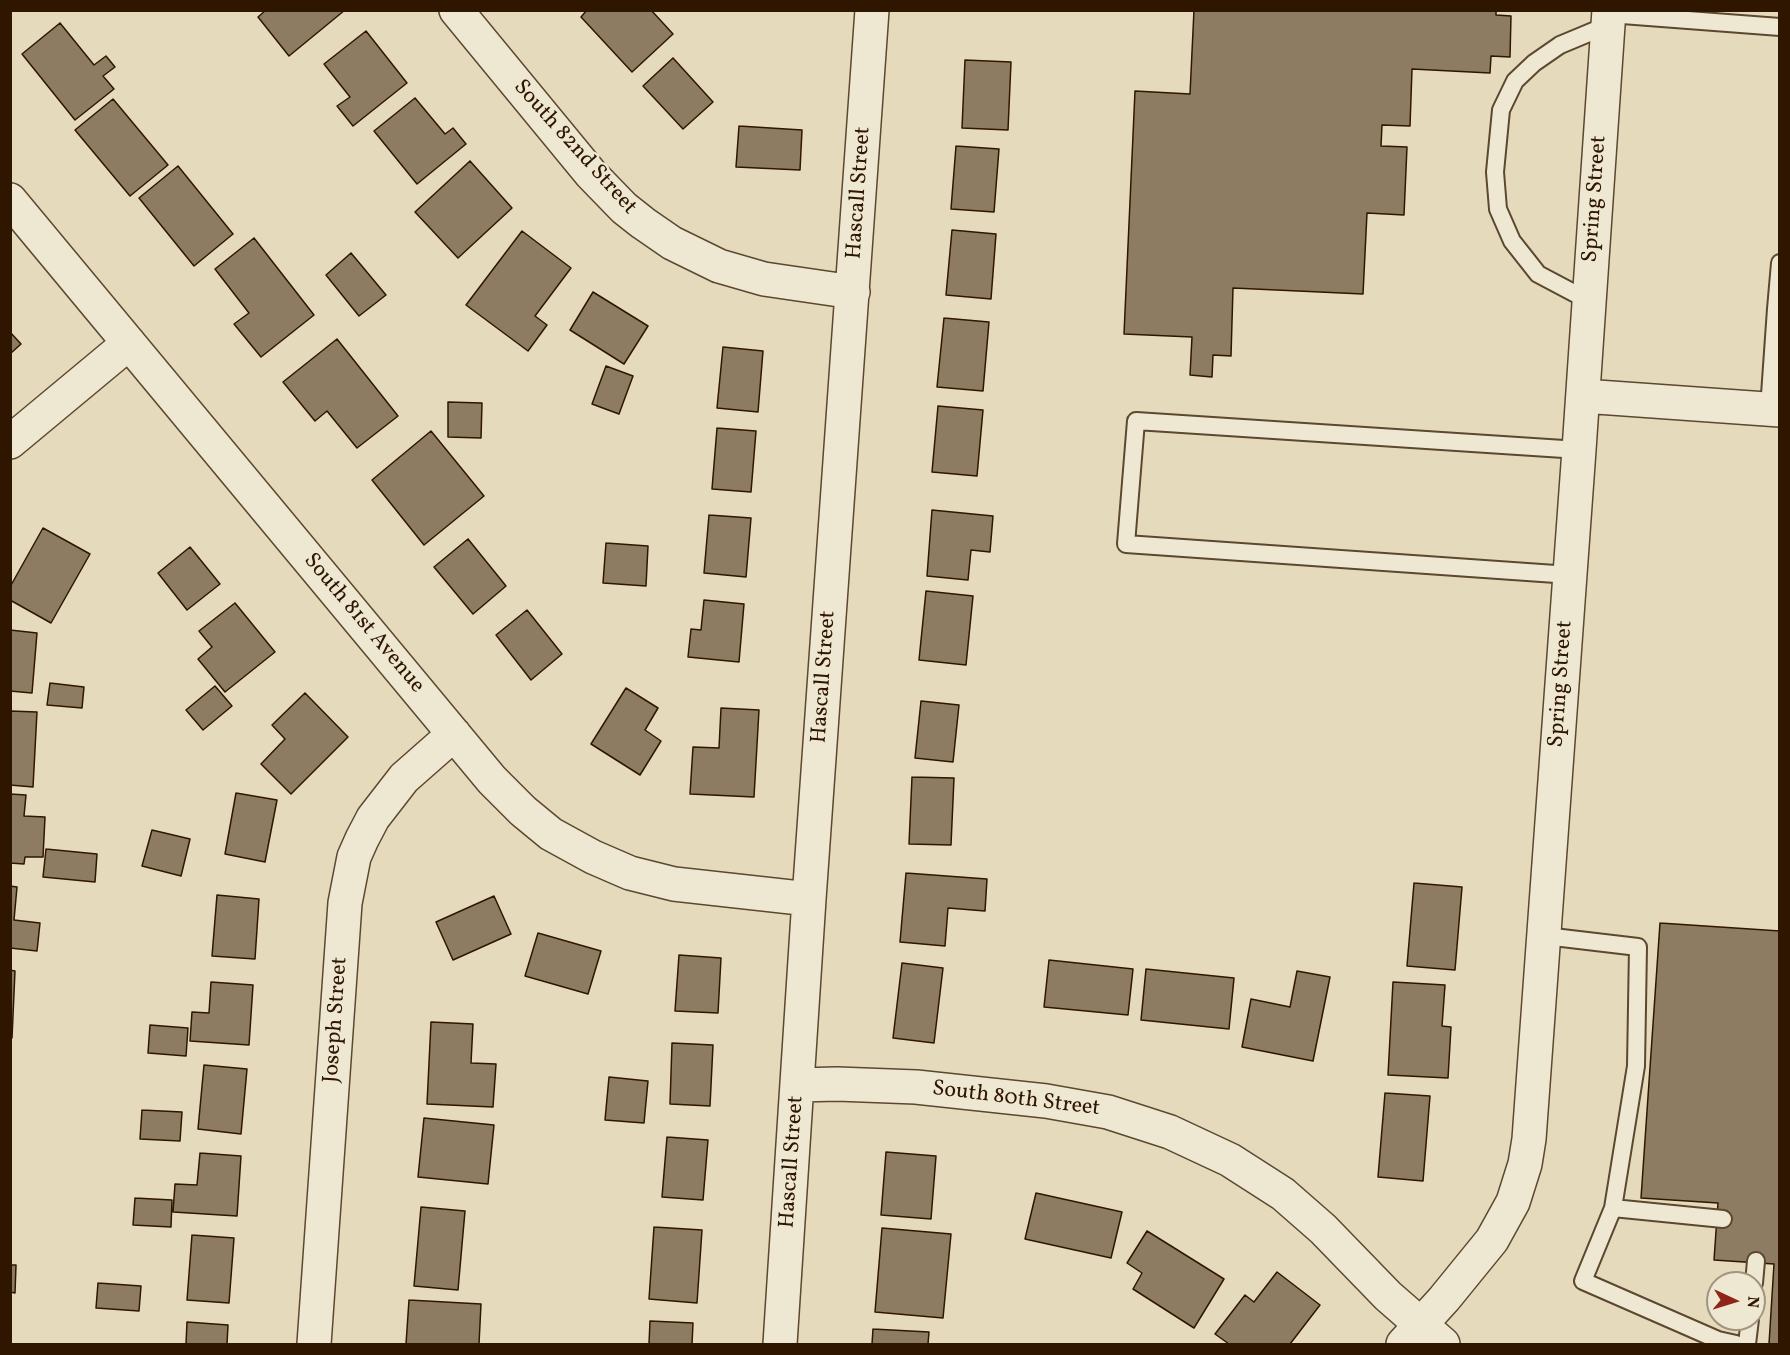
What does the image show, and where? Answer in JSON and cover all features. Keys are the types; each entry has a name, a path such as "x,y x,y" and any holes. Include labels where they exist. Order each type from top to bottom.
{"street":[{"name":"South 82nd Street","path":"456,10 591,174 624,208 643,223 672,243 719,266 764,279 853,292"},
{"name":"Hascall Street","path":"780,1344 872,10"},
{"name":"Spring Street","path":"1422,1338 1444,1299 1492,1240 1513,1202 1522,1174 1529,1139 1580,450 1609,17"},
{"name":"South 81st Avenue","path":"10,200 492,780 523,811 551,834 593,857 630,873 674,885 809,899"},
{"path":"10,442 129,343"},
{"path":"1583,396 1774,409"},
{"name":"Joseph Street","path":"314,1344 345,903 354,857 373,818 404,778 454,734"},
{"name":"South 80th Street","path":"798,1086 837,1084 916,1087 1046,1101 1108,1112 1170,1132 1230,1160 1283,1194 1323,1229 1388,1296 1422,1338"}],"lane":[{"path":"1589,301 1538,274 1512,241 1498,209 1496,172 1501,110 1515,81 1534,63 1560,45 1609,17 1779,27"},
{"path":"1774,409 1779,263"},
{"path":"1570,575 1126,544 1136,421 1580,450"},
{"path":"1545,936 1638,947 1636,1066 1613,1208 1583,1281 1718,1340 1736,1344"},
{"path":"1613,1208 1723,1219"},
{"path":"1755,1271 1756,1261"}],"building":[{"path":"266,10 345,10 289,56 258,17"},
{"path":"587,10 651,10 673,34 632,72 581,17"},
{"path":"1194,10 1496,10 1496,15 1511,16 1510,57 1491,56 1490,73 1412,69 1410,126 1382,125 1381,146 1407,147 1404,215 1367,213 1363,294 1233,288 1231,356 1213,355 1212,377 1190,375 1192,337 1124,334 1135,91 1190,94"},
{"path":"60,23 94,65 106,56 115,67 103,76 114,89 75,120 22,54"},
{"path":"366,31 407,83 353,126 337,106 350,97 324,64"},
{"path":"673,58 713,102 683,129 643,86"},
{"path":"965,60 1011,62 1008,130 962,128"},
{"path":"415,98 445,134 453,128 466,144 417,184 374,131"},
{"path":"113,99 168,165 130,196 75,130"},
{"path":"739,126 802,130 800,170 736,167"},
{"path":"956,146 999,149 994,212 951,209"},
{"path":"470,161 512,208 458,258 415,212"},
{"path":"178,166 233,234 194,266 139,198"},
{"path":"952,230 996,234 991,299 946,295"},
{"path":"522,231 571,268 535,316 547,325 528,351 466,305"},
{"path":"254,238 314,315 261,357 234,324 249,313 215,269"},
{"path":"351,253 386,295 359,316 326,275"},
{"path":"593,292 648,326 624,364 570,330"},
{"path":"944,318 989,322 983,391 937,387"},
{"path":"10,332 21,344 10,354"},
{"path":"337,339 398,416 357,448 327,411 315,421 283,382"},
{"path":"723,347 763,351 758,412 717,408"},
{"path":"606,366 633,376 619,414 592,404"},
{"path":"448,402 482,403 481,438 448,437"},
{"path":"938,406 983,410 977,476 932,472"},
{"path":"717,428 756,431 751,492 712,489"},
{"path":"431,431 484,496 424,545 372,480"},
{"path":"932,510 993,516 990,552 971,550 968,580 927,576"},
{"path":"709,515 751,518 746,577 704,573"},
{"path":"43,528 90,554 51,623 10,600 10,587"},
{"path":"468,539 506,586 473,614 434,567"},
{"path":"606,543 648,546 646,586 603,583"},
{"path":"190,547 220,584 187,610 158,573"},
{"path":"926,591 973,596 966,665 919,660"},
{"path":"704,600 744,604 739,662 688,657 691,629 701,630"},
{"path":"235,603 275,652 225,692 198,659 212,647 199,631"},
{"path":"527,610 562,654 531,680 496,635"},
{"path":"10,630 37,633 32,693 10,691"},
{"path":"50,683 84,687 82,708 47,705"},
{"path":"215,686 232,706 203,730 186,710"},
{"path":"626,688 658,708 645,730 661,741 640,775 591,744"},
{"path":"305,693 348,737 291,794 261,764 285,739 272,725"},
{"path":"921,701 959,705 953,762 915,758"},
{"path":"721,708 759,710 754,797 690,794 693,747 719,748"},
{"path":"10,711 37,712 33,787 10,785"},
{"path":"912,777 954,778 951,845 909,844"},
{"path":"236,793 277,800 265,862 225,854"},
{"path":"10,794 26,795 24,816 45,817 43,857 25,857 24,864 10,863"},
{"path":"152,830 190,839 181,876 142,866"},
{"path":"46,849 97,854 95,882 43,877"},
{"path":"906,873 987,879 985,911 948,908 945,946 900,942"},
{"path":"1414,883 1462,887 1455,970 1407,966"},
{"path":"10,886 17,887 14,920 40,923 37,951 10,948"},
{"path":"217,895 259,899 255,959 212,956"},
{"path":"494,896 511,934 453,960 436,922"},
{"path":"1660,923 1780,931 1780,1344 1769,1344 1774,1264 1714,1260 1718,1203 1641,1198"},
{"path":"538,933 601,951 588,994 525,976"},
{"path":"679,955 721,958 718,1013 675,1011"},
{"path":"1049,960 1133,969 1128,1015 1044,1007"},
{"path":"902,963 943,968 934,1043 893,1038"},
{"path":"1146,969 1234,978 1229,1029 1141,1020"},
{"path":"10,970 15,971 12,1038 10,1038"},
{"path":"1297,971 1330,977 1313,1061 1242,1047 1251,999 1290,1007"},
{"path":"211,982 253,985 249,1045 190,1041 192,1012 209,1013"},
{"path":"1393,982 1445,985 1442,1026 1451,1027 1448,1078 1388,1075"},
{"path":"431,1022 473,1024 471,1063 496,1064 493,1107 427,1104"},
{"path":"150,1025 188,1028 186,1056 148,1053"},
{"path":"672,1043 713,1045 710,1106 670,1104"},
{"path":"204,1065 247,1069 241,1134 198,1129"},
{"path":"609,1077 648,1081 644,1123 605,1120"},
{"path":"1385,1093 1430,1096 1423,1181 1378,1177"},
{"path":"142,1110 182,1112 180,1141 140,1139"},
{"path":"424,1118 494,1125 488,1184 418,1177"},
{"path":"667,1137 708,1140 703,1200 662,1197"},
{"path":"886,1152 936,1156 931,1219 881,1215"},
{"path":"200,1153 241,1156 237,1216 173,1212 175,1184 197,1185"},
{"path":"1036,1193 1122,1212 1111,1258 1025,1239"},
{"path":"135,1198 172,1200 171,1227 133,1225"},
{"path":"421,1207 465,1211 458,1290 414,1286"},
{"path":"654,1227 702,1230 697,1303 649,1299"},
{"path":"882,1228 951,1234 943,1318 875,1312"},
{"path":"1147,1231 1224,1279 1194,1328 1133,1289 1142,1273 1127,1263"},
{"path":"192,1235 234,1238 229,1303 187,1300"},
{"path":"10,1265 16,1265 15,1293 10,1292"},
{"path":"1277,1272 1320,1305 1290,1344 1229,1344 1215,1334 1245,1295 1254,1302"},
{"path":"98,1283 141,1286 139,1311 96,1308"},
{"path":"409,1300 481,1304 479,1344 406,1344"},
{"path":"650,1321 693,1323 692,1344 649,1344"},
{"path":"187,1322 228,1325 227,1344 186,1344"},
{"path":"873,1329 929,1332 928,1344 872,1344"}]}
